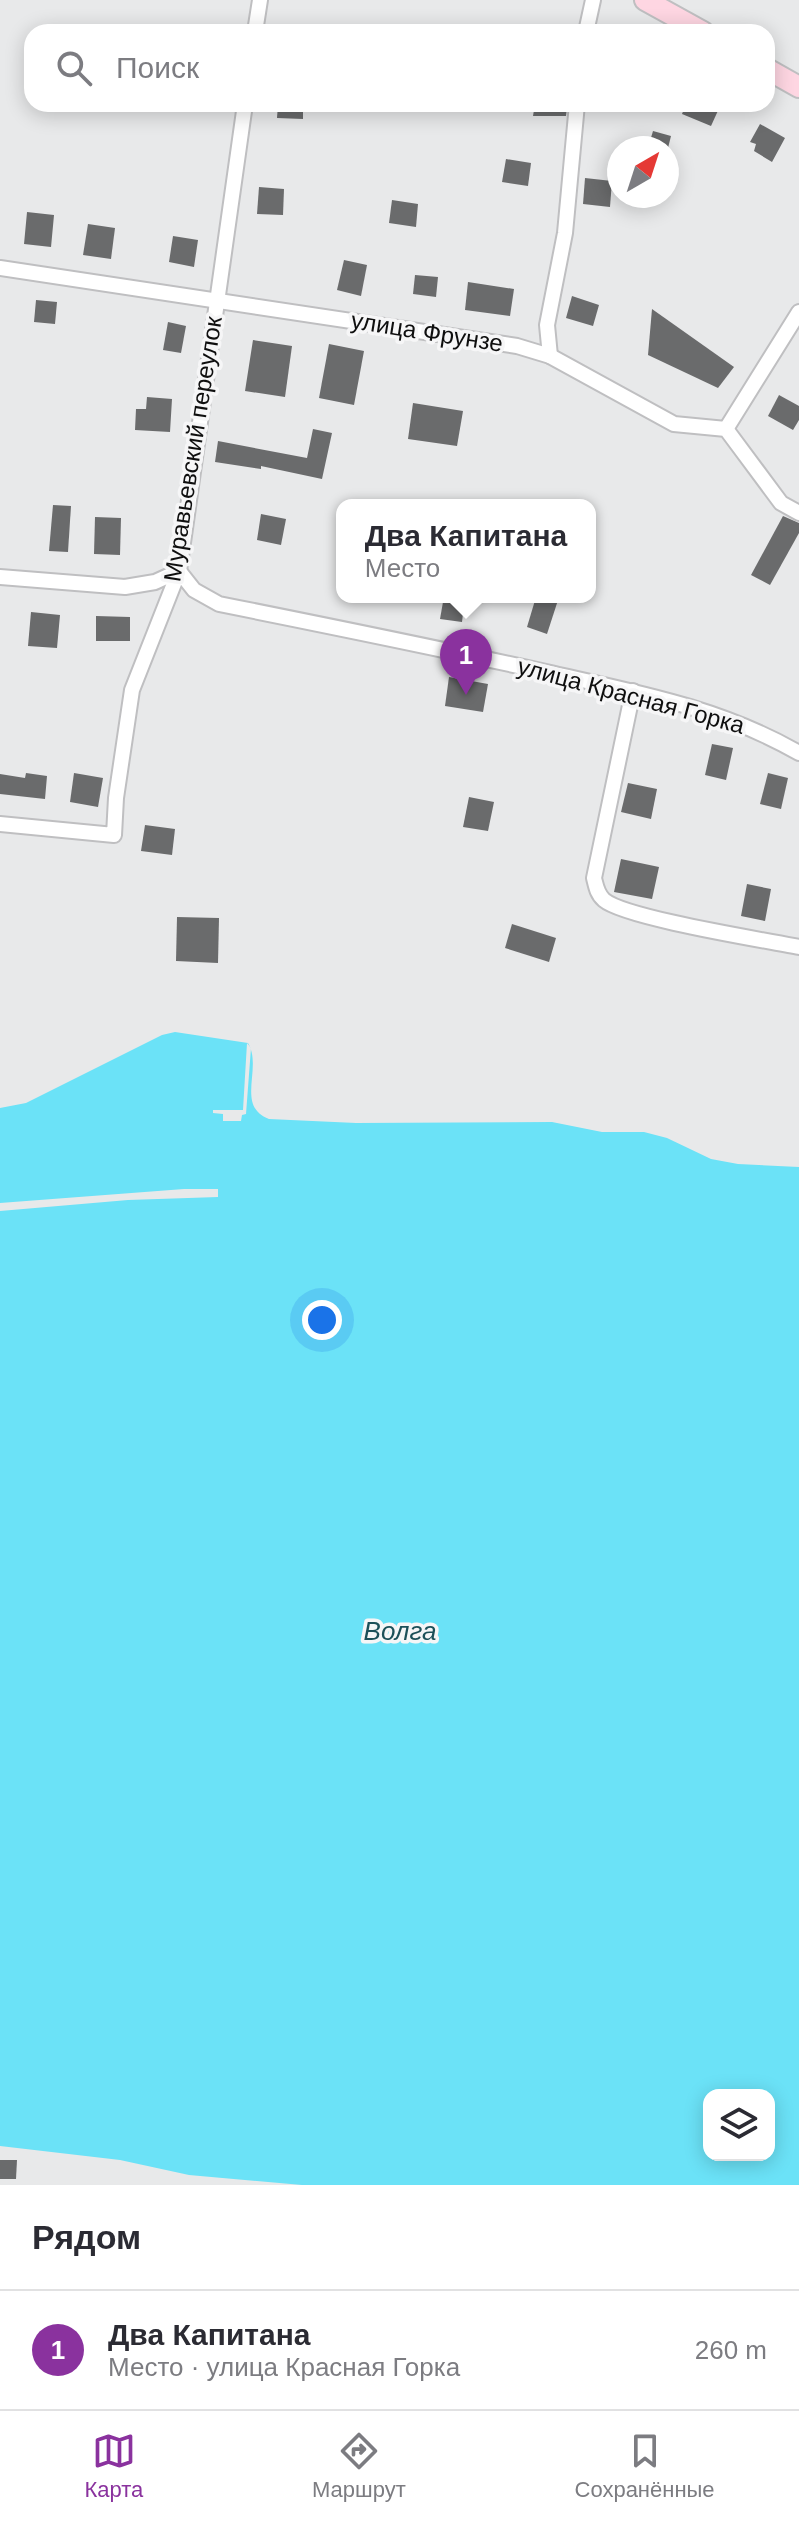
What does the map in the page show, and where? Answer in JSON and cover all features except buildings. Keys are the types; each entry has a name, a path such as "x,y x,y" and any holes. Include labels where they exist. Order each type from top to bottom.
{"street":[{"path":"256,24 260,0"},
{"path":"588,24 593,0"},
{"path":"645,0 688,24"},
{"path":"775,74 799,87"},
{"name":"Муравьевский переулок","path":"0,824 114,835 116,798 132,690 179,571 244,112"},
{"path":"550,356 547,325 565,233 576,112"},
{"name":"улица Фрунзе","path":"0,268 517,346 550,356 674,424 726,429"},
{"path":"799,312 726,429 781,503 799,513"},
{"path":"0,577 125,587 155,582 179,571"},
{"name":"улица Красная Горка","path":"179,571 194,590 219,604 633,691 708,711 762,731 799,753"},
{"path":"633,691 594,878 597,891 605,901 633,912 799,947"}],"water":[{"name":"Волга","path":"175,1032 248,1043 253,1064 253,1105 269,1119 356,1123 552,1122 602,1132 644,1132 667,1138 711,1159 738,1164 799,1167 799,2185 302,2185 189,2175 120,2160 0,2146 0,1108 26,1103 162,1035"}],"pier":[{"path":"247,1043 251,1048 246,1114 242,1115 241,1121 223,1121 223,1114 213,1113 213,1110 243,1110"},
{"path":"218,1189 218,1197 128,1200 0,1211 0,1203"}],"place":[{"name":"Два Капитана","path":"466,695"}]}
